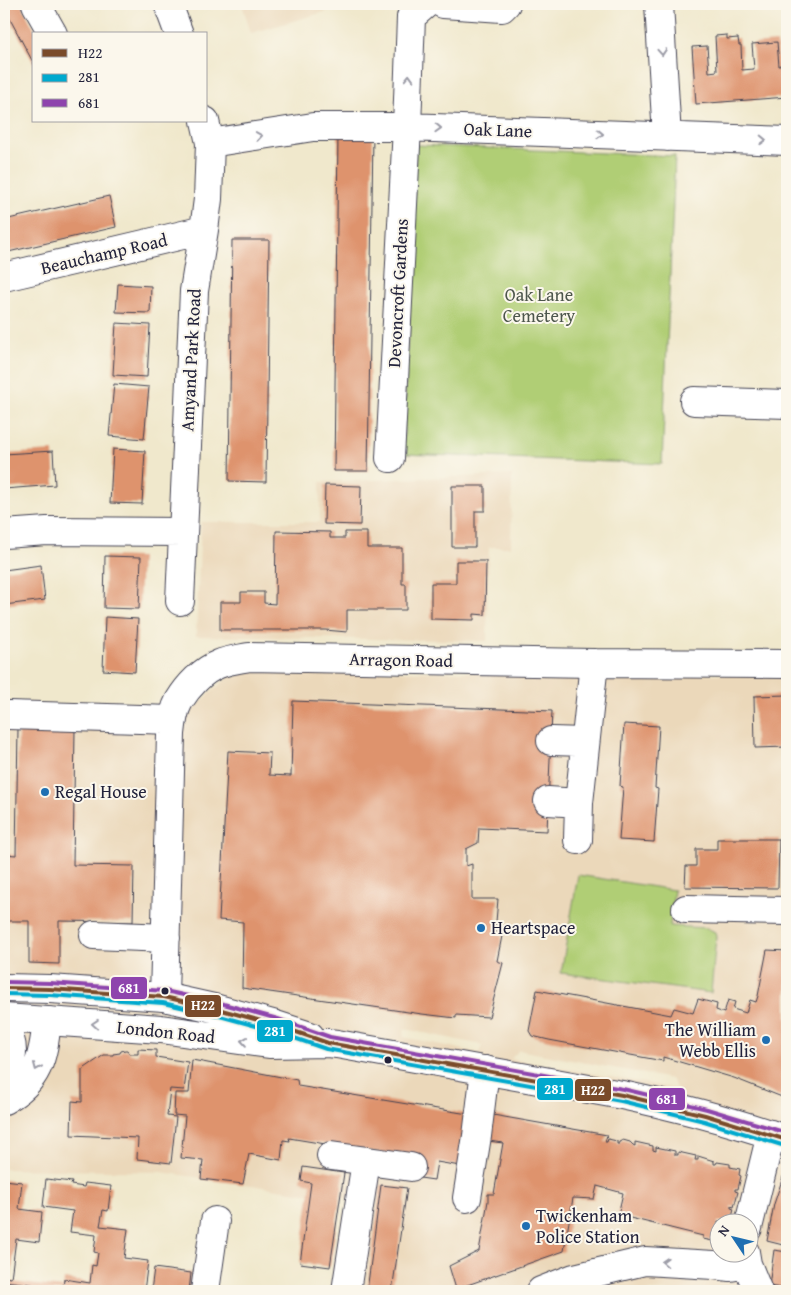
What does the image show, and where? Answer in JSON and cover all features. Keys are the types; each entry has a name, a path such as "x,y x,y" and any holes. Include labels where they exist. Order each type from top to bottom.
{"street":[{"path":"168,4 178,32"},
{"name":"Devoncroft Gardens","path":"390,458 411,17 426,4"},
{"path":"443,4 502,8 506,4"},
{"path":"659,4 667,137"},
{"path":"41,5 52,32"},
{"name":"Oak Lane","path":"208,132 407,127 787,141"},
{"name":"Amyand Park Road","path":"180,600 194,291 208,199 208,132"},
{"name":"Beauchamp Road","path":"4,277 204,230"},
{"path":"694,401 787,404"},
{"path":"4,534 47,531 183,532"},
{"name":"Arragon Road","path":"161,1029 166,938 171,734 179,702 203,672 219,664 249,657 594,663 787,664"},
{"path":"578,840 579,803 594,663"},
{"path":"8,715 173,720"},
{"path":"551,741 585,742"},
{"path":"548,801 579,803"},
{"path":"686,909 787,911"},
{"path":"94,935 166,938"},
{"name":"London Road","path":"4,988 50,989 164,997 218,1008 328,1043 622,1095 668,1105 779,1137"},
{"path":"4,1100 25,1086 39,1063 44,1045 50,989"},
{"name":"London Road","path":"4,1018 161,1029 262,1043 328,1043"},
{"path":"4,1026 10,1036 12,1045 10,1066 4,1083"},
{"path":"467,1198 485,1070"},
{"path":"753,1212 779,1137"},
{"path":"331,1156 411,1167"},
{"path":"346,1291 366,1161"},
{"path":"205,1291 215,1221"},
{"path":"541,1291 574,1278 645,1261 730,1267 739,1262"},
{"path":"747,1262 758,1291"}],"shaded area":[{"path":"242,4 326,4 328,11 251,33"},
{"path":"512,475 511,547 489,547 487,641 196,636 201,522 320,522 320,482"},
{"path":"236,670 787,675 787,1252 774,1250 761,1286 762,1291 355,1291 367,1202 161,1172 4,1169 4,705 195,707","holes":["405,1029 482,1045 480,1053 403,1037","519,1050 671,1079 677,1089 511,1059"]}],"green space":[{"name":"Oak Lane Cemetery","path":"416,145 675,156 662,464 403,454"},
{"path":"578,875 674,890 670,926 707,928 715,932 711,993 561,973"}],"building":[{"path":"4,4 21,4 36,32 32,32 32,60 4,8"},
{"path":"727,35 727,39 738,38 739,45 741,45 742,70 754,69 752,44 777,42 779,66 787,65 787,97 696,104 692,47 707,46 709,72 717,71 715,36"},
{"path":"338,135 373,135 368,471 334,471"},
{"path":"109,196 116,227 4,253 4,220"},
{"path":"232,240 269,240 266,482 229,481"},
{"path":"118,284 151,286 150,313 116,312"},
{"path":"116,323 150,325 147,377 113,375"},
{"path":"114,384 149,387 144,439 109,436"},
{"path":"113,449 145,451 142,504 110,503"},
{"path":"53,451 55,485 4,489 4,454"},
{"path":"325,485 361,486 360,525 324,524"},
{"path":"452,486 485,486 485,511 475,511 475,547 452,547"},
{"path":"276,531 330,532 330,538 345,538 345,532 367,532 367,548 402,548 402,584 406,584 406,610 347,610 347,632 325,630 220,630 220,602 241,602 241,592 264,592 264,603 275,604"},
{"path":"105,556 141,557 139,609 104,608"},
{"path":"456,561 486,561 485,615 474,614 474,620 431,619 431,583 456,583"},
{"path":"41,565 45,600 4,605 4,570"},
{"path":"105,617 138,619 135,672 103,670"},
{"path":"787,695 787,747 755,748 754,696"},
{"path":"293,701 552,711 547,831 479,828 478,843 466,849 466,866 472,864 472,899 498,899 495,933 502,936 497,961 503,963 489,1017 456,1015 456,1018 242,988 243,922 219,920 228,751 270,753 269,775 291,776"},
{"path":"624,724 659,726 655,788 658,789 654,842 619,840 623,787 620,786"},
{"name":"Regal House","path":"18,728 75,729 73,865 134,866 133,922 59,921 59,964 29,963 29,921 4,921 4,854 16,855"},
{"path":"717,839 779,839 778,888 685,887 686,866 696,866 696,849 717,849"},
{"path":"767,950 787,951 787,1099 734,1078 663,1057 663,1061 549,1040 532,1036 529,1031 537,990 671,1015 674,1008 693,1013 698,999 717,1004 716,1010 724,1013 728,1000 735,1002 733,1009 746,1013 750,1000 756,1002 758,996"},
{"path":"138,1049 156,1050 156,1057 188,1062 184,1090 170,1089 167,1116 176,1117 171,1163 137,1159 138,1138 71,1135 72,1101 82,1102 82,1070 104,1055 113,1055 125,1050 130,1054 138,1054"},
{"path":"192,1060 297,1080 298,1086 468,1114 460,1166 437,1162 434,1180 420,1178 423,1160 289,1138 290,1141 283,1140 281,1160 249,1154 243,1184 201,1179 203,1160 181,1158 185,1116 174,1115 175,1093 189,1093"},
{"name":"Twickenham Police Station","path":"493,1115 607,1135 605,1142 608,1139 617,1141 617,1144 619,1144 623,1140 635,1146 635,1142 653,1146 653,1150 656,1151 656,1147 675,1151 675,1155 678,1155 678,1152 696,1156 695,1160 698,1160 698,1156 714,1161 714,1164 717,1162 730,1164 730,1167 740,1169 739,1175 741,1176 738,1189 735,1189 738,1192 734,1207 731,1206 734,1209 733,1212 708,1212 708,1240 703,1239 703,1236 618,1215 623,1193 597,1186 594,1199 573,1198 564,1251 456,1289 449,1266 479,1251 488,1194 494,1194 503,1143 488,1141"},
{"path":"787,1165 787,1225 783,1245 767,1241 774,1204"},
{"path":"303,1167 344,1173 330,1267 300,1263 311,1183 301,1181"},
{"path":"46,1179 72,1182 71,1185 84,1187 85,1183 111,1186 108,1211 103,1210 100,1226 128,1229 124,1258 148,1261 144,1291 120,1288 119,1291 4,1291 4,1281 63,1288 64,1279 90,1283 92,1265 96,1266 98,1253 94,1252 96,1235 70,1232 73,1211 43,1207"},
{"path":"4,1180 22,1182 19,1209 42,1212 39,1242 16,1239 11,1278 4,1277"},
{"path":"381,1185 407,1188 392,1291 367,1291"},
{"path":"774,1250 787,1252 787,1289 769,1286"},
{"path":"154,1268 191,1273 189,1291 151,1291"}],"transit line":[{"name":"681","path":"4,982 50,983 165,991 220,1003 278,1019 330,1037 623,1089 707,1109 787,1133"},
{"name":"H22","path":"4,988 50,989 164,997 276,1025 328,1043 622,1095 705,1115 787,1140"},
{"name":"281","path":"4,994 50,995 163,1003 274,1031 326,1049 621,1101 704,1121 785,1146"}],"place":[{"name":"Regal House","path":"45,792"},
{"name":"Heartspace","path":"481,928"},
{"name":"The William Webb Ellis","path":"766,1040"},
{"name":"Twickenham Police Station","path":"526,1226"}]}
